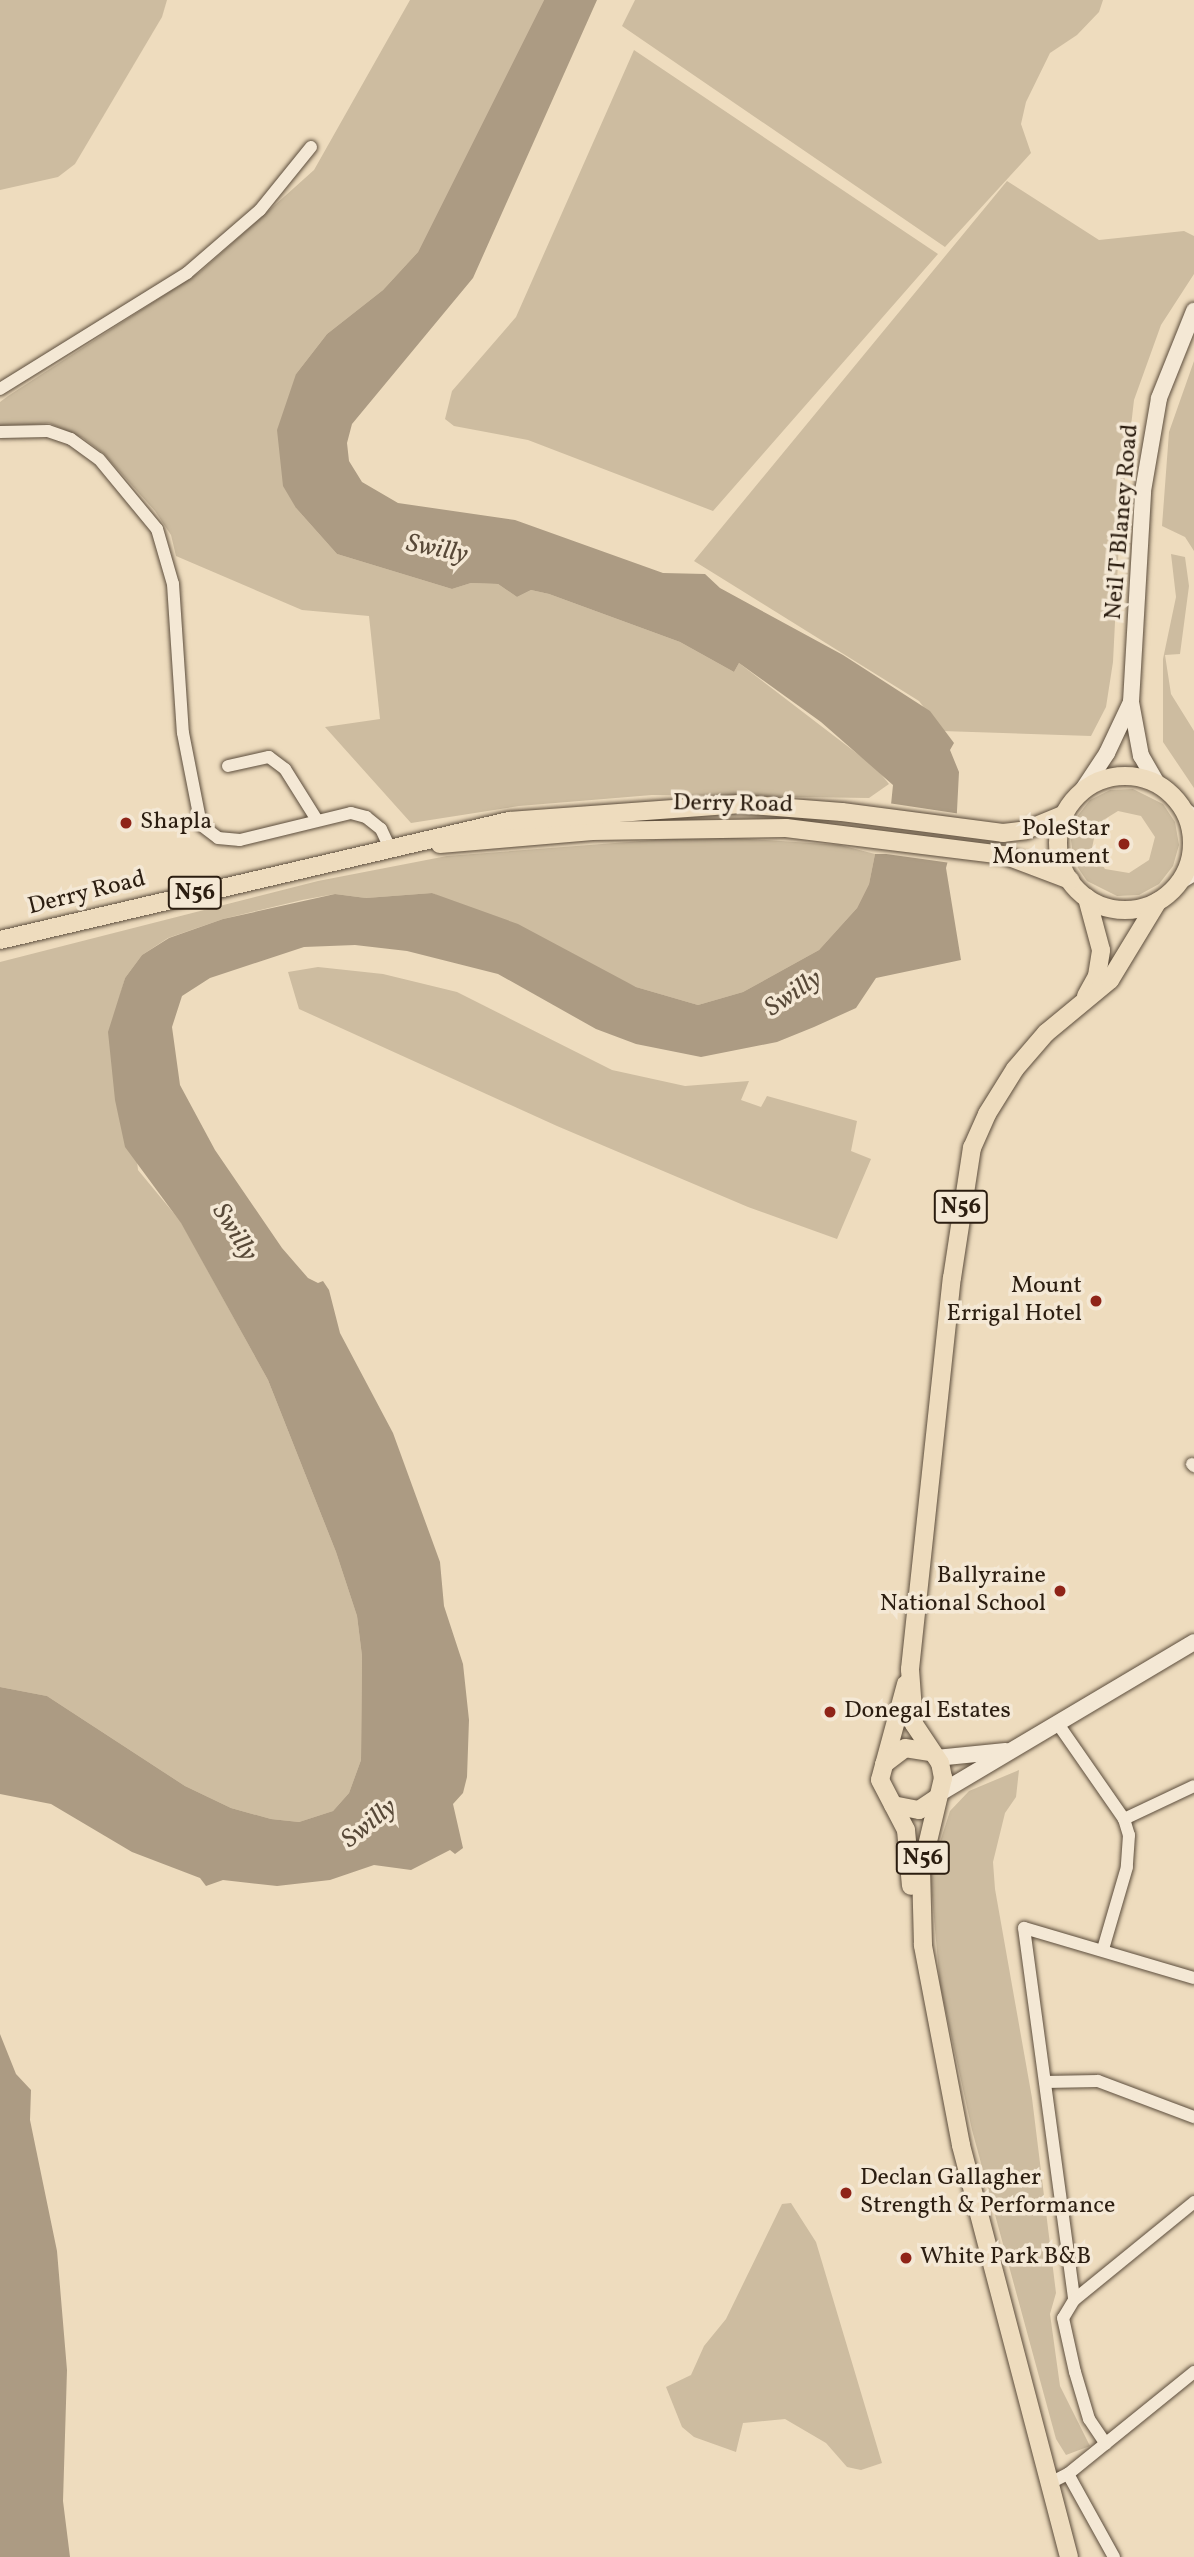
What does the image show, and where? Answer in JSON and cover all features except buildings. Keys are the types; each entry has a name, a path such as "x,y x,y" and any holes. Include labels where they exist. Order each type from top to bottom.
{"main road":[{"name":"Neil T Blaney Road","path":"1158,785 1141,756 1130,702 1146,458 1165,380 1194,311"},
{"name":"Neil T Blaney Road","path":"1080,794 1107,753 1130,702"},
{"name":"N56","path":"1069,2557 961,2146 920,1920 911,1892 906,1830 881,1787 884,1764 910,1670 966,1167 979,1129 1010,1076 1046,1033 1116,972 1158,901 1187,877 1192,851 1188,814 1158,785 1123,776 1100,781 1080,794 1065,814 1058,847 1070,880 1087,898 1120,909 1158,901"},
{"name":"Derry Road","path":"0,940 488,824 606,811 738,804 860,814 1018,832 1065,814"},
{"name":"Derry Road","path":"390,848 658,828 786,828 964,849 1022,860 1070,880"},
{"name":"N56","path":"1084,999 1097,976 1101,950 1087,898"},
{"path":"939,1795 1194,1642"},
{"name":"N56","path":"910,1670 914,1724 943,1774 921,1871 920,1920"},
{"path":"884,1764 905,1748 932,1755 1012,1750"},
{"name":"N56","path":"893,1805 919,1810 939,1795"}],"street":[{"path":"0,389 187,273 260,210 311,147"},
{"path":"0,432 48,431 71,439 99,458 158,529 173,584 183,733 201,825 218,838 240,840 351,813 366,817 381,829 390,848"},
{"path":"228,766 269,757 285,769 317,820"},
{"path":"1058,1724 1124,1819 1129,1850 1103,1949"},
{"path":"1124,1819 1194,1786"},
{"path":"1074,2300 1024,1928 1103,1949 1194,1978"},
{"path":"1045,2082 1098,2081 1194,2117"},
{"path":"1106,2444 1089,2420 1063,2318 1074,2300 1194,2202"},
{"path":"1050,2483 1068,2474 1194,2372"},
{"path":"1068,2474 1114,2557"}],"shaded area":[{"path":"0,0 167,0 162,17 75,164 58,177 0,190"},
{"path":"410,0 544,0 418,252 383,290 327,334 296,374 296,508 337,554 452,589 471,583 498,584 517,597 531,590 549,594 680,642 734,672 739,663 876,768 889,784 869,798 652,795 519,806 411,823 325,727 380,719 369,616 302,610 176,556 171,535 155,511 103,453 83,438 49,423 0,428 0,402 200,272 314,170"},
{"path":"635,0 1103,0 1099,12 1077,35 1050,53 1026,102 1021,124 1031,153 945,247 622,26"},
{"path":"634,50 938,254 713,511 528,440 454,426 445,419 452,391 516,317"},
{"path":"1007,181 1099,240 1184,231 1194,236 1194,274 1161,325 1134,400 1120,522 1113,662 1106,707 1091,736 942,731 919,701 694,561"},
{"path":"1194,361 1194,551 1185,537 1162,526 1169,432"},
{"path":"1171,554 1185,557 1189,586 1180,654 1165,655 1171,694 1194,731 1194,788 1163,742 1163,659 1176,597"},
{"path":"1133,789 1163,804 1175,822 1179,845 1173,866 1159,884 1139,895 1117,896 1087,881 1074,862 1071,840 1076,818 1090,800 1110,790","holes":["1118,811 1141,816 1155,837 1149,860 1129,873 1105,869 1092,848 1097,824"]},
{"path":"706,836 840,845 875,854 869,884 857,908 819,950 743,992 698,1005 636,987 432,893 366,898 335,894 302,900 223,919 168,938 142,955 125,978 119,999 138,1170 181,1222 268,1380 336,1552 357,1616 362,1656 361,1760 349,1793 333,1811 299,1822 271,1819 231,1808 185,1786 47,1696 0,1687 0,962 318,881 447,856"},
{"path":"318,967 383,974 457,992 612,1070 685,1086 749,1081 741,1100 761,1107 767,1096 857,1121 851,1151 871,1159 837,1239 748,1207 557,1126 299,1009 288,972"},
{"path":"1019,1770 1016,1797 1005,1813 993,1862 995,1889 1032,2098 1056,2293 1050,2314 1060,2386 1090,2446 1066,2455 1056,2439 972,2130 940,1985 930,1873 950,1811 969,1791"},
{"path":"791,2203 816,2242 882,2463 861,2470 847,2467 826,2443 785,2419 743,2423 736,2452 694,2437 682,2427 666,2387 691,2375 704,2346 726,2319 782,2204"}],"water":[{"name":"Swilly","path":"544,0 597,0 473,278 352,424 347,443 349,461 362,482 398,503 515,520 663,573 705,574 720,588 843,655 930,711 954,743 950,750 959,772 956,830 946,868 961,960 876,978 856,1008 814,1027 777,1042 701,1057 636,1044 596,1029 498,974 407,951 355,945 304,947 210,978 182,996 172,1027 180,1085 215,1150 282,1248 308,1278 318,1283 323,1281 329,1290 340,1333 393,1433 440,1562 444,1606 463,1664 469,1720 467,1777 463,1793 453,1804 463,1848 455,1854 450,1850 411,1870 374,1865 330,1880 277,1886 223,1880 206,1886 200,1878 132,1852 51,1804 0,1794 0,1687 47,1696 185,1786 231,1808 271,1819 299,1822 333,1811 349,1793 361,1760 362,1656 357,1616 336,1552 268,1380 181,1223 125,1147 115,1100 108,1032 125,978 142,955 169,938 223,919 335,894 366,898 432,893 518,924 636,987 698,1005 743,992 819,950 857,908 869,884 875,854 886,854 893,785 821,722 739,663 734,672 680,642 549,594 531,590 517,597 498,584 471,583 452,589 337,554 296,508 283,486 277,430 296,374 327,334 383,290 418,252"},
{"path":"0,2034 16,2074 31,2090 30,2120 57,2251 67,2370 63,2501 70,2557 0,2557"}],"pier":[{"path":"888,803 961,814 951,863 872,852 883,849"}],"place":[{"name":"Shapla","path":"126,823"},
{"name":"PoleStar Monument","path":"1124,844"},
{"name":"Mount Errigal Hotel","path":"1096,1301"},
{"name":"Ballyraine National School","path":"1060,1591"},
{"name":"Donegal Estates","path":"830,1712"},
{"name":"Declan Gallagher Strength & Performance","path":"846,2193"},
{"name":"White Park B&B","path":"906,2258"}]}
